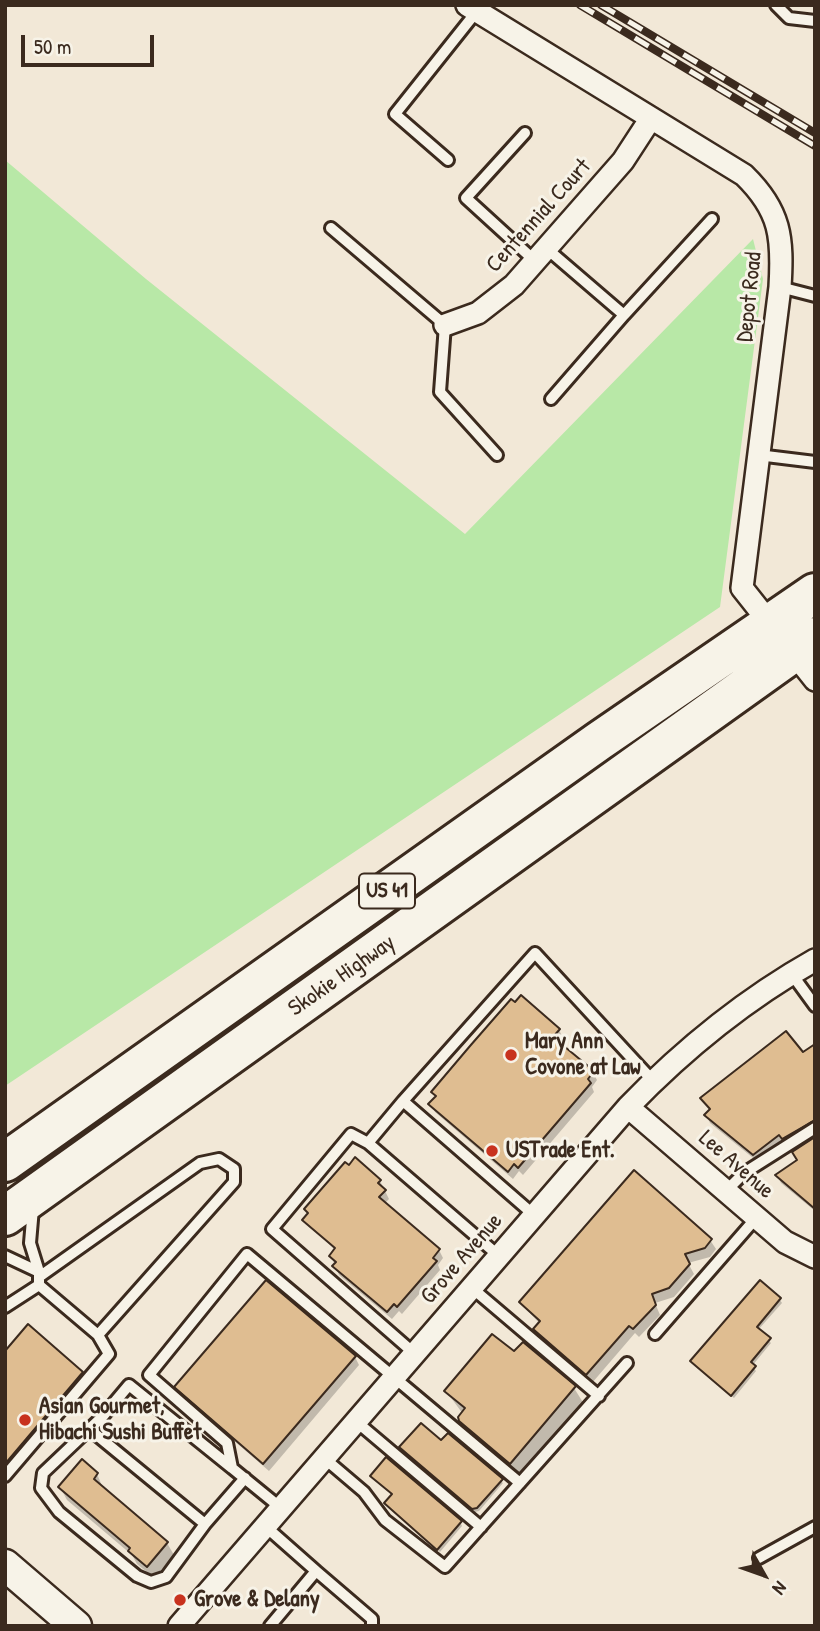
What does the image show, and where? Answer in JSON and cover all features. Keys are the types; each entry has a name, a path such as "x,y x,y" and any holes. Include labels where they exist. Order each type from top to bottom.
{"highway":[{"name":"Skokie Highway","path":"5,1162 588,748 815,593"},
{"name":"Skokie Highway","path":"20,1205 808,657"}],"street":[{"name":"Depot Road","path":"472,8 711,153 756,186 771,207 779,225 783,247 780,287 742,588 770,623 808,657"},
{"name":"Centennial Court","path":"445,325 478,313 497,300 541,255 623,161 651,118"},
{"name":"Grove Avenue","path":"179,1626 324,1458 358,1423 415,1353 628,1107 675,1058 750,1000 815,960"},
{"name":"Lee Avenue","path":"628,1107 785,1242 815,1257"},
{"path":"5,1565 76,1626"}],"lane":[{"path":"776,5 789,18 815,21"},
{"path":"448,160 395,114 472,8"},
{"path":"525,133 466,198 624,315"},
{"path":"551,399 712,219"},
{"path":"331,228 445,325 440,392 496,455"},
{"path":"780,287 815,296"},
{"path":"758,456 815,462"},
{"path":"368,1143 535,953 653,1081"},
{"path":"791,973 815,1006"},
{"path":"403,1101 534,1215"},
{"path":"726,1191 744,1172 815,1128"},
{"path":"415,1353 272,1229 351,1134 368,1143 499,1256"},
{"path":"5,1307 39,1278 200,1163 219,1159 234,1169 234,1182 98,1335"},
{"path":"20,1205 39,1278"},
{"path":"655,1334 757,1217"},
{"path":"232,1468 227,1443 149,1375 247,1254 520,1483"},
{"path":"5,1256 39,1278 98,1335 109,1354 5,1476"},
{"path":"471,1288 599,1396"},
{"path":"324,1458 364,1492 385,1520 445,1567 627,1363"},
{"path":"245,1478 205,1524 166,1577 151,1582 137,1576 59,1512 41,1488 43,1473 129,1385 245,1478 281,1508"},
{"path":"358,1423 481,1527"},
{"path":"88,1428 205,1524"},
{"path":"265,1526 372,1619 372,1626"},
{"path":"759,1558 815,1527"},
{"path":"270,1626 316,1571"}],"green space":[{"path":"5,160 146,279 465,534 753,239 763,279 720,607 5,1086"}],"building":[{"path":"521,995 560,1029 553,1037 594,1071 588,1079 591,1083 518,1168 514,1164 508,1172 428,1104 436,1096 431,1092 470,1046 511,999 515,1002"},
{"path":"786,1031 803,1052 815,1044 815,1120 782,1139 779,1135 753,1155 704,1115 710,1109 700,1098"},
{"path":"815,1137 815,1209 775,1175 797,1160 792,1152"},
{"path":"355,1157 381,1180 378,1183 386,1190 379,1197 440,1249 433,1258 437,1261 397,1307 394,1304 387,1312 332,1266 336,1262 329,1256 335,1248 302,1220 308,1213 304,1209 345,1162 349,1165"},
{"path":"634,1170 712,1239 705,1248 685,1254 690,1264 669,1288 652,1294 656,1305 633,1329 629,1326 586,1375 533,1329 540,1321 519,1302"},
{"path":"266,1280 356,1356 263,1464 174,1387"},
{"path":"760,1280 781,1298 757,1327 771,1338 751,1362 756,1366 731,1396 690,1361"},
{"name":"Asian Gourmet, Hibachi Sushi Buffet","path":"28,1324 83,1372 5,1464 5,1351"},
{"path":"492,1334 514,1351 523,1342 576,1386 510,1464 459,1421 458,1417 465,1408 444,1391"},
{"path":"421,1423 441,1440 448,1433 503,1479 477,1508 472,1509 399,1447"},
{"path":"386,1457 462,1521 437,1550 384,1503 392,1494 370,1476"},
{"path":"82,1459 98,1473 94,1479 168,1542 147,1567 128,1551 130,1548 58,1487"}],"railway":[{"path":"580,5 815,146"},
{"path":"601,5 815,133"}],"place":[{"name":"Mary Ann Covone at Law","path":"511,1055"},
{"name":"USTrade Ent.","path":"492,1151"},
{"name":"Asian Gourmet, Hibachi Sushi Buffet","path":"25,1420"},
{"name":"Grove & Delany","path":"180,1600"}]}
